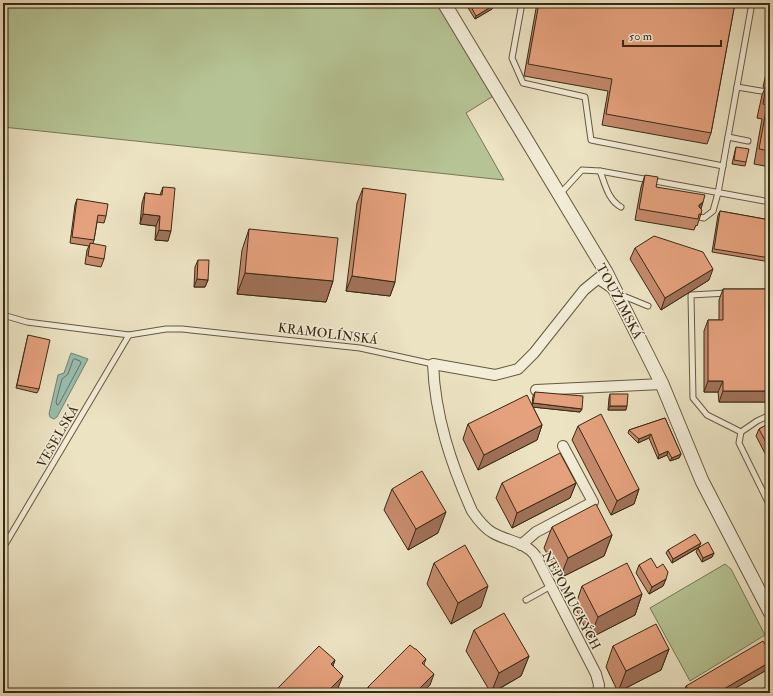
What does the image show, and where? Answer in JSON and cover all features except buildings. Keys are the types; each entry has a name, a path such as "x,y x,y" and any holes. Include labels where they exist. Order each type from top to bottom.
{"street":[{"name":"TOUŽIMSKÁ","path":"444,3 618,294 662,384 702,481 770,612"},
{"name":"KRAMOLÍNSKÁ","path":"433,364 496,375 518,369 534,353 584,290 606,272"},
{"name":"NEPOMUCKÝCH","path":"433,364 435,389 442,429 449,454 472,511 477,519 488,530 521,545 535,555 596,674 599,685 598,693"},
{"path":"536,390 662,384"},
{"path":"563,446 598,512"},
{"path":"521,545 536,532 593,502"},
{"path":"766,693 770,691"}],"lane":[{"path":"522,3 512,58 523,82 585,97 592,140 723,166"},
{"path":"699,217 704,218 713,211 718,193 752,3"},
{"path":"737,86 766,92"},
{"path":"728,137 748,141"},
{"path":"560,195 582,170 600,171 770,202"},
{"path":"600,171 609,194 615,204 621,207"},
{"path":"596,280 618,294 648,306"},
{"path":"732,292 691,295 693,398 707,415 741,432"},
{"name":"KRAMOLÍNSKÁ","path":"3,315 28,322 129,335 166,329 182,329 360,348 433,364"},
{"name":"VESELSKÁ","path":"3,548 129,335"},
{"path":"770,415 757,421 741,432 739,443 770,506"},
{"path":"526,600 551,586"}],"shaded area":[{"path":"3,3 439,3 495,95 466,113 504,180 3,127"},
{"path":"725,564 731,569 765,635 690,681 650,608"}],"water":[{"path":"71,353 88,359 57,417 54,419 50,417 49,414 58,375 64,373"}]}
